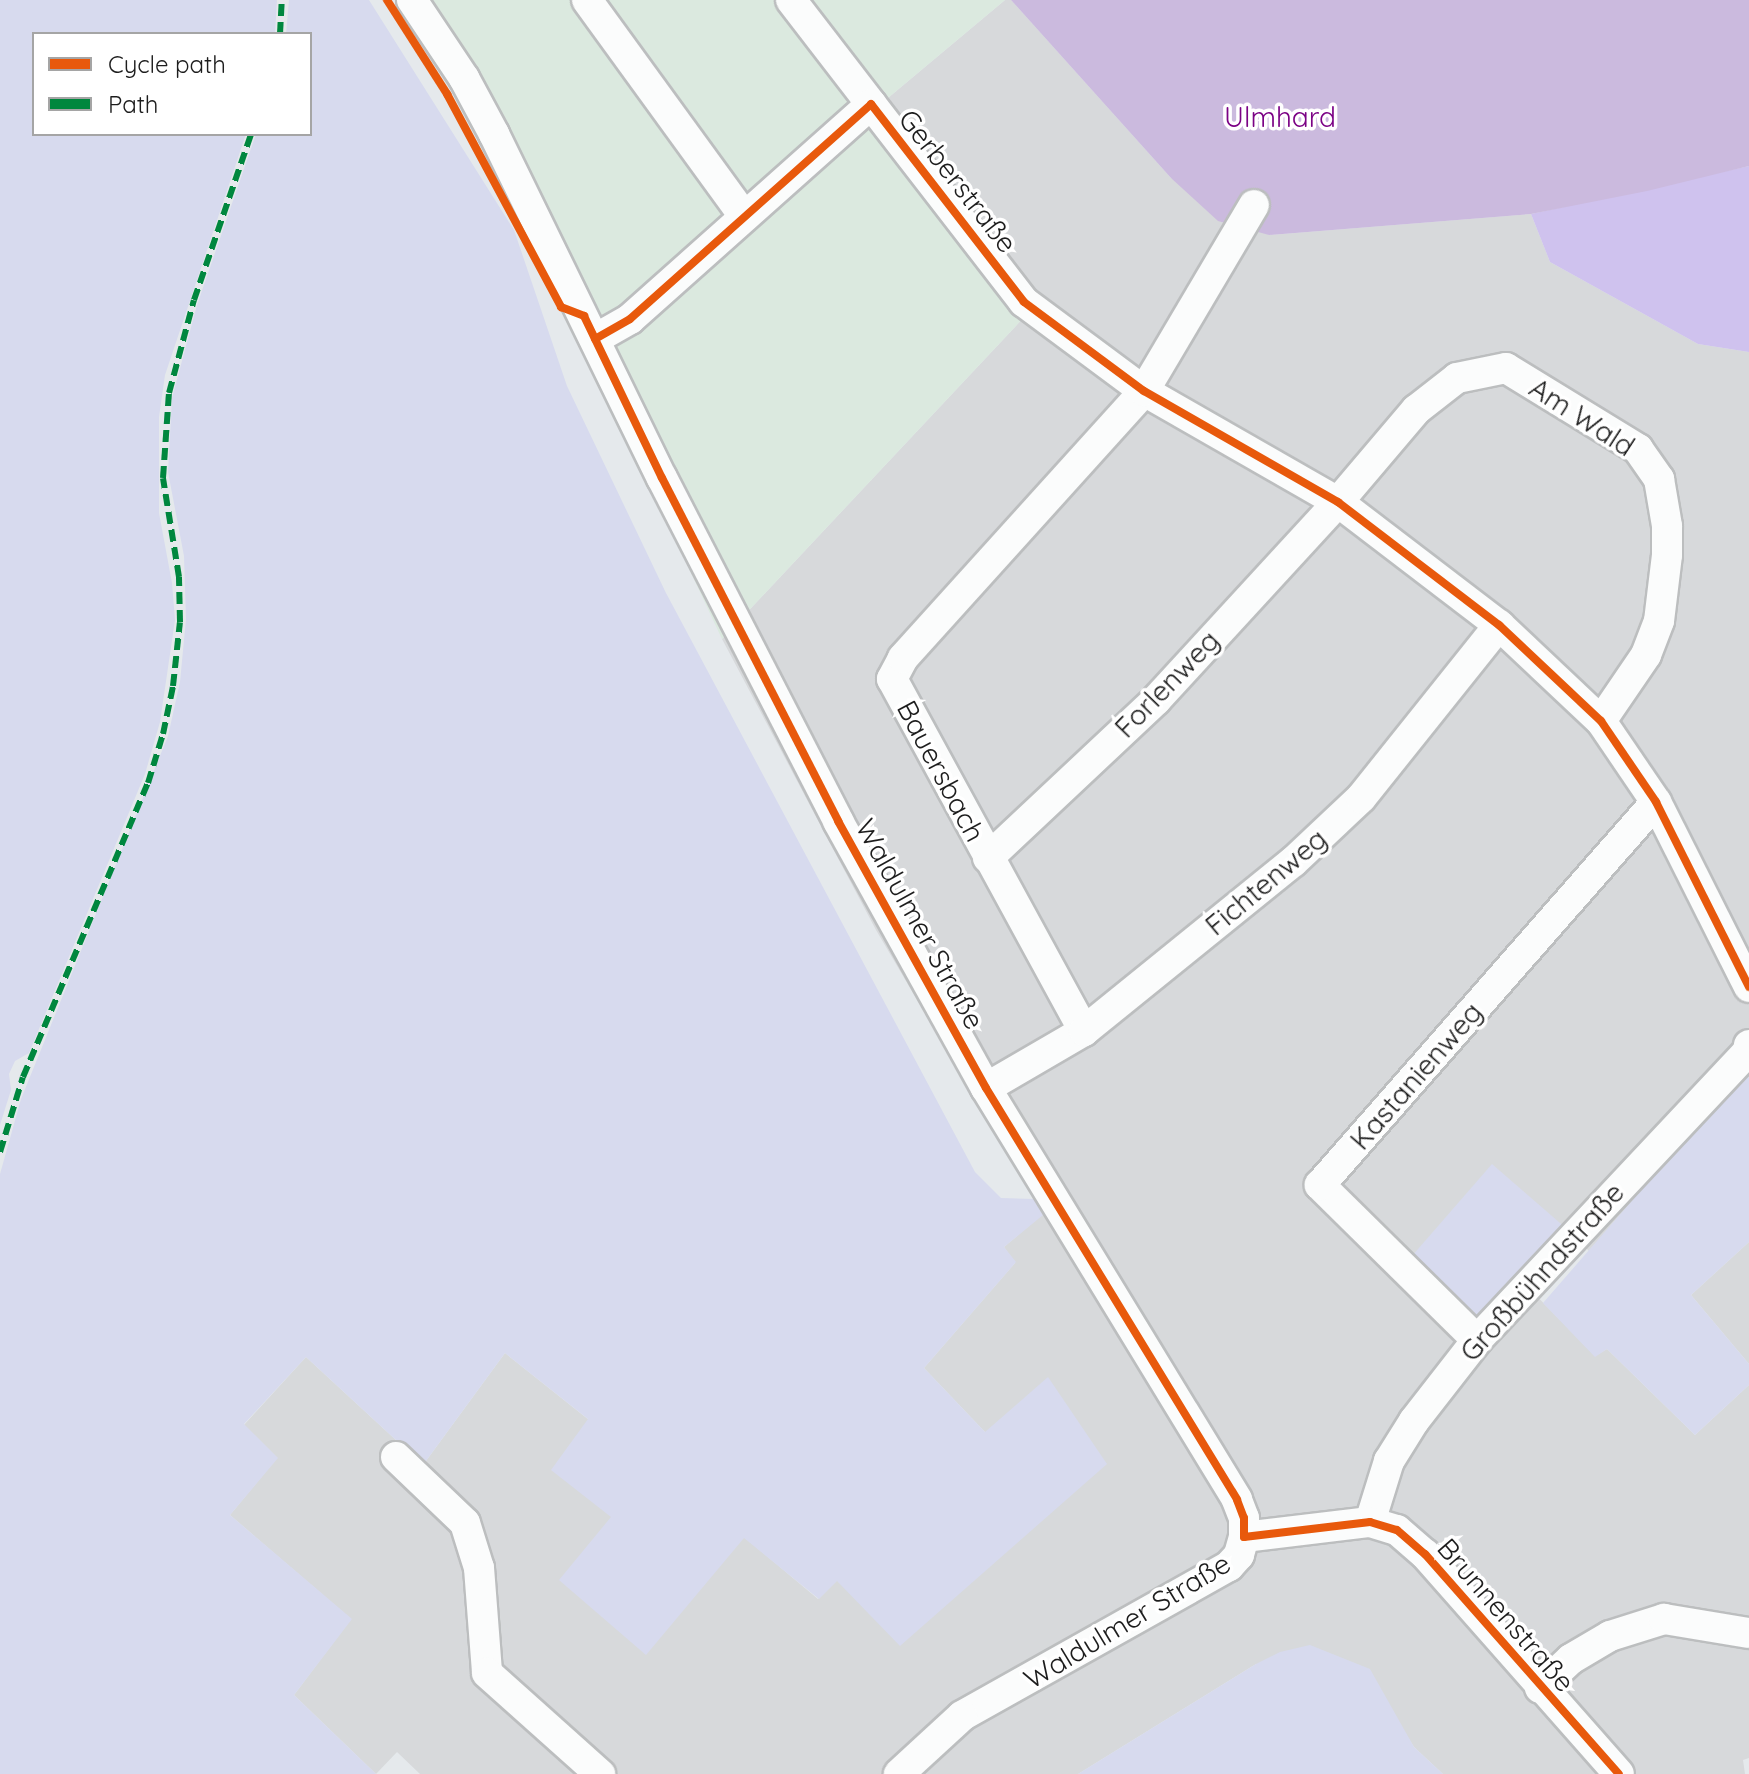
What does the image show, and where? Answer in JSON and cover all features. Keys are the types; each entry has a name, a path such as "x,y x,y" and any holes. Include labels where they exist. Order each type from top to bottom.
{"street":[{"name":"Waldulmer Straße","path":"412,0 464,78 662,478 831,807 986,1088 1237,1500 1244,1537 1239,1555 1229,1566 962,1716 899,1774"},
{"path":"587,0 744,216"},
{"name":"Gerberstraße","path":"795,3 1024,302 1144,391"},
{"name":"Gerberstraße","path":"595,339 630,319 871,104"},
{"path":"1254,205 1144,391 1338,502 1499,625 1601,721 1656,802 1749,987"},
{"name":"Am Wald","path":"1338,502 1416,410 1457,378 1506,368 1638,449 1659,479 1667,526 1664,592 1659,621 1646,655 1601,721"},
{"name":"Bauersbach","path":"1084,1031 892,679 903,658 1144,391"},
{"name":"Forlenweg","path":"988,858 1156,700 1338,502"},
{"name":"Fichtenweg","path":"986,1088 1084,1031 1293,862 1361,798 1499,625"},
{"name":"Kastanienweg","path":"1477,1340 1320,1185 1656,802"},
{"name":"Großbühndstraße","path":"1370,1522 1389,1461 1414,1421 1477,1340 1749,1049"},
{"path":"396,1457 465,1523 479,1568 487,1673 600,1774"},
{"path":"1244,1537 1370,1522"},
{"name":"Brunnenstraße","path":"1370,1522 1397,1530 1425,1554 1619,1774"},
{"name":"Brunnenstraße","path":"1540,1688 1571,1659 1610,1636 1664,1619 1749,1633"}],"shaded area":[{"path":"0,0 277,0 275,32 32,32 32,136 245,136 165,375 159,417 159,513 172,583 175,620 160,722 145,774 29,1053 15,1061 9,1074 11,1090 0,1125"},
{"path":"289,0 369,0 514,230 567,386 666,593 975,1172 1001,1198 1034,1199 1043,1215 1004,1247 1016,1262 924,1368 985,1432 1048,1377 1107,1464 900,1646 837,1581 819,1599 744,1538 646,1655 559,1580 611,1517 551,1470 588,1419 505,1353 423,1465 306,1357 244,1424 278,1458 230,1515 352,1619 294,1695 376,1774 0,1774 0,1174 21,1099 168,736 180,682 186,619 184,556 168,472 172,398 197,305 255,136 312,136 312,32 286,32"},
{"path":"403,0 1005,0 876,108 1028,313 722,639 489,141"},
{"path":"1005,0 1011,0 1171,178 1269,235 1531,214 1550,262 1698,344 1749,352 1749,1077 1737,1080 1589,1251 1567,1230 1522,1281 1595,1356 1607,1349 1695,1435 1749,1385 1749,1758 1743,1760 1745,1774 1443,1774 1414,1747 1391,1710 1256,1664 1078,1774 420,1774 397,1752 376,1774 294,1695 351,1619 230,1515 277,1458 244,1425 306,1357 423,1465 505,1353 589,1420 645,1654 744,1537 818,1599 985,1432 924,1368 1015,1263 1004,1247 1043,1214 876,930 722,639 1028,313 876,108"},
{"path":"1749,166 1749,352 1698,344 1550,262 1531,214"},
{"path":"1749,1077 1749,1242 1691,1295 1749,1364 1749,1385 1695,1435 1607,1349 1595,1357 1543,1303 1737,1080"},
{"path":"1492,1164 1567,1230 1486,1323 1411,1258"},
{"path":"1749,1242 1749,1364 1691,1295"},
{"path":"1310,1645 1370,1669 1414,1747 1443,1774 1078,1774 1256,1664 1280,1652"}],"green space":[{"name":"Ulmhard","path":"1011,0 1749,0 1749,166 1647,191 1531,214 1269,235 1218,221 1171,178"}],"marked path":[{"path":"280,32 282,0"},
{"path":"0,1152 23,1077 148,783 163,734 173,686 180,622 179,577 163,478 169,393 194,300 250,136"}],"cycle path":[{"path":"387,0 447,94 561,307 584,316 662,478 838,821 986,1088 1237,1500 1244,1518 1244,1537 1370,1522 1397,1530 1425,1554 1619,1774"},
{"path":"595,339 630,319 871,104 1024,302 1144,391 1338,502 1499,625 1601,721 1656,802 1749,987"}]}
